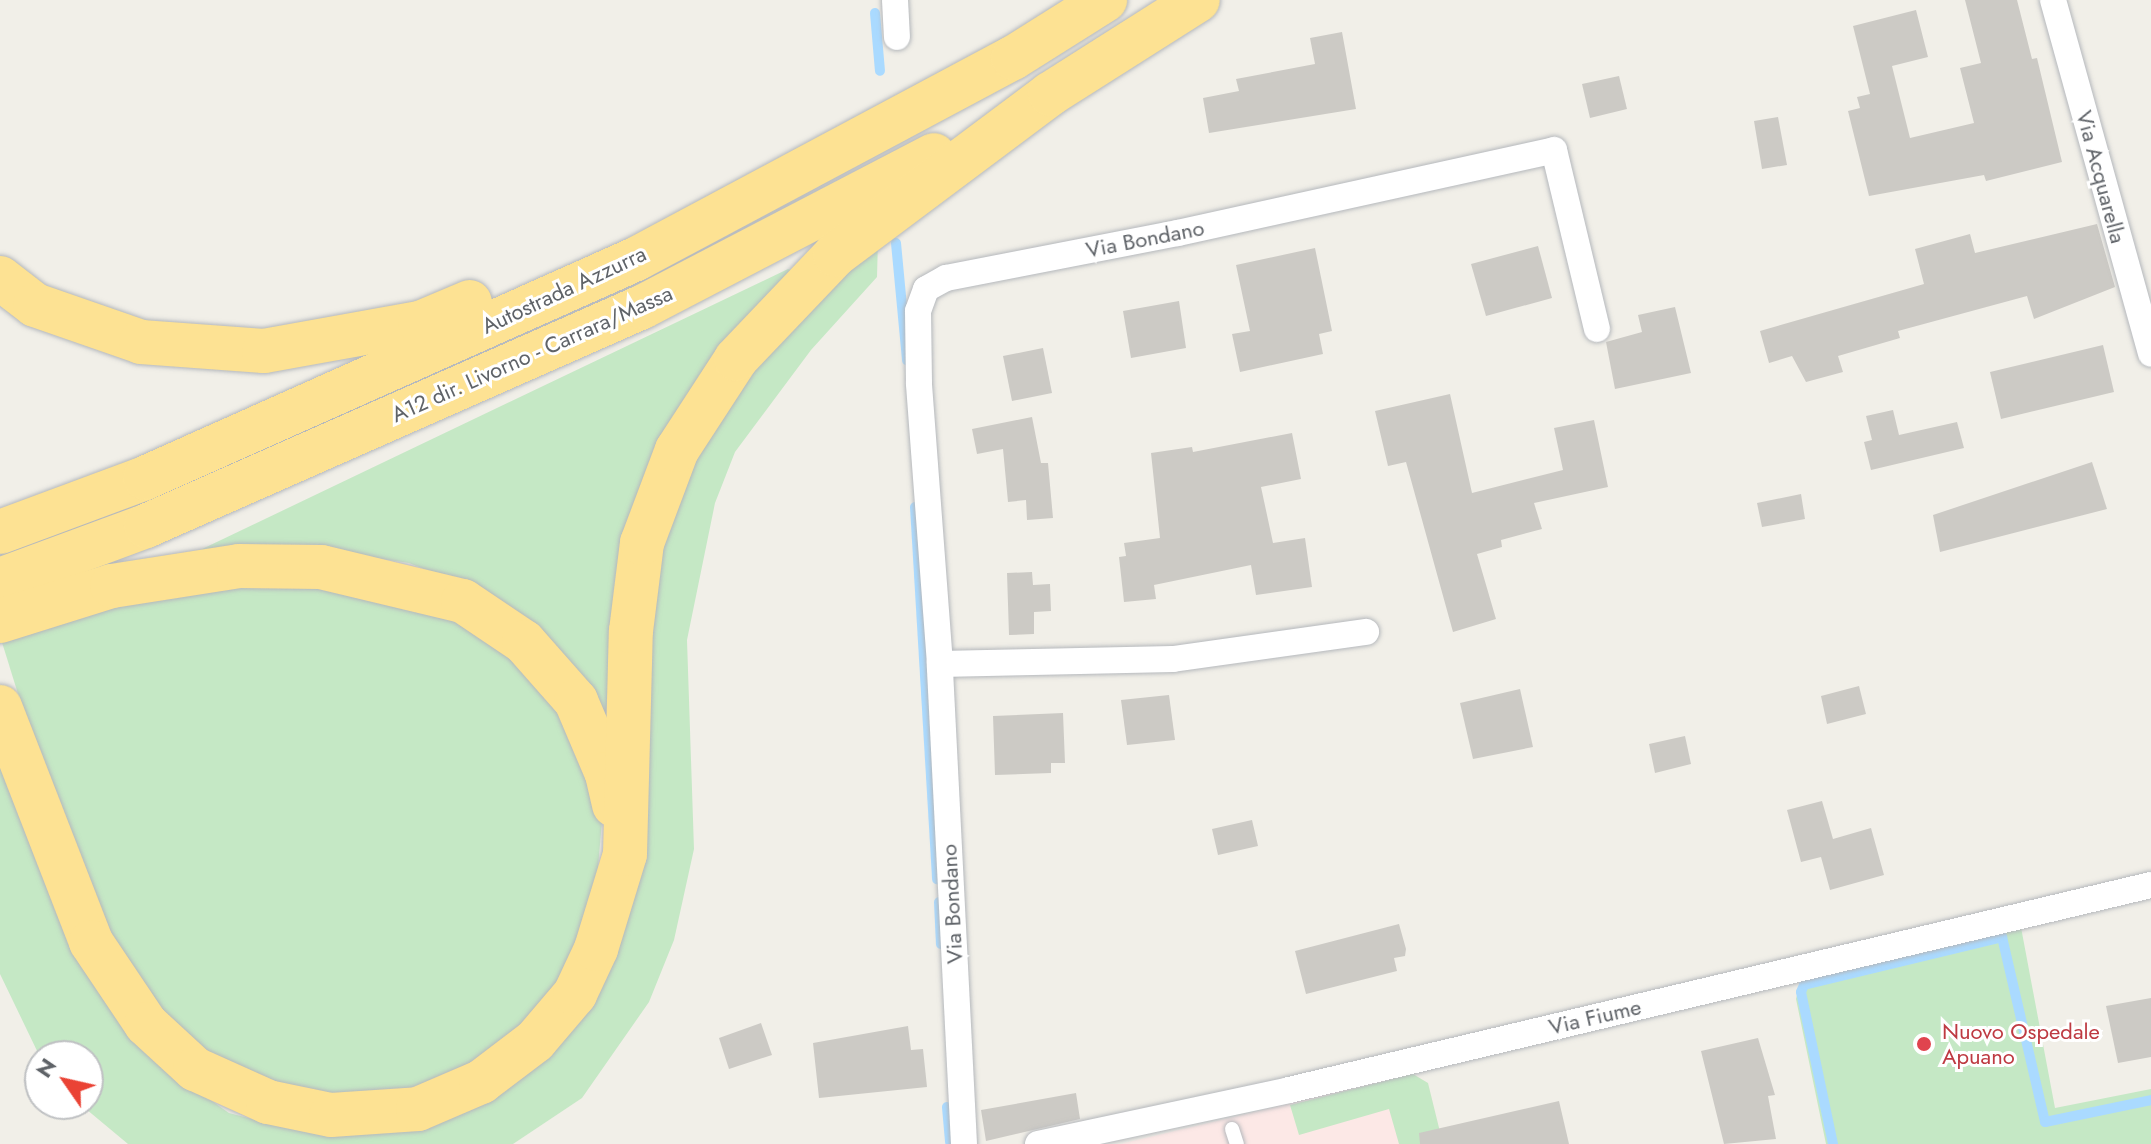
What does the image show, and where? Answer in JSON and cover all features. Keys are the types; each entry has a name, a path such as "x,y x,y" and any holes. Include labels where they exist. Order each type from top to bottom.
{"highway":[{"name":"Autostrada Azzurra","path":"0,532 174,465 636,259 1013,58 1105,0"},
{"path":"0,707 91,942 146,1024 195,1069 268,1102 331,1115 418,1109 481,1082 535,1041 575,994 596,949 625,854 631,631 642,543 677,450 736,359 835,255 1050,94 1198,0"},
{"name":"A12 dir. Livorno - Carrara/Massa","path":"0,580 146,526 642,307 1050,94"},
{"path":"0,278 35,305 141,342 264,351 420,323 606,246 745,199"},
{"path":"0,621 112,586 239,566 321,567 463,601 524,642 576,701 607,774 625,854"}],"street":[{"path":"895,0 897,37"},
{"name":"Via Acquarella","path":"2053,0 2151,354"},
{"name":"Via Bondano","path":"964,1144 940,664 918,311 926,289 946,278 1178,233 1554,150 1597,329"},
{"path":"940,664 1173,659 1366,632"},
{"name":"Via Fiume","path":"1038,1144 1304,1086 2151,885"}],"lane":[{"path":"1232,1129 1237,1144"}],"shaded area":[{"path":"1413,1074 1428,1083 1443,1144 1120,1144"}],"green space":[{"path":"878,240 877,277 811,350 735,452 715,503 687,640 694,849 674,940 649,1002 582,1098 513,1144 128,1144 99,1120 104,1120 104,1040 32,1040 0,974 0,762 116,1018 153,1060 229,1113 291,1129 341,1133 577,1024 664,535 688,472 767,344"},
{"path":"788,269 796,272 686,412 614,730 472,588 409,563 321,550 198,551"},
{"path":"334,579 464,617 567,708 602,821 595,902 573,963 545,1002 500,1046 458,1075 398,1094 330,1100 220,1064 173,1030 109,940 38,758 0,636 138,592"},
{"name":"Nuovo Ospedale Apuano","path":"2020,922 2055,1108 2151,1089 2151,1144 1826,1144 1796,999 1802,976"},
{"path":"1413,1074 1428,1083 1443,1144 1399,1144 1389,1109 1299,1135 1290,1105"}],"building":[{"path":"1965,0 2017,0 2032,59 2037,58 2062,162 1986,181 1984,175 1869,196 1848,111 1860,108 1857,97 1870,94 1853,26 1916,10 1928,57 1892,66 1910,138 1974,123 1960,68 1981,63"},
{"path":"1342,32 1356,109 1209,133 1203,98 1239,91 1236,79 1315,64 1310,38"},
{"path":"1619,76 1627,109 1590,118 1582,84"},
{"path":"1778,117 1787,165 1762,169 1754,121"},
{"path":"2097,224 2115,287 2034,319 2027,296 1898,331 1900,338 1838,356 1843,372 1806,382 1792,356 1769,363 1760,331 1924,284 1915,249 1970,234 1975,253"},
{"path":"1538,246 1552,298 1486,316 1471,264"},
{"path":"1315,248 1332,331 1319,334 1323,354 1240,372 1232,334 1250,331 1236,265"},
{"path":"1179,301 1186,348 1131,358 1123,311"},
{"path":"1675,307 1691,373 1615,389 1606,342 1642,332 1638,315"},
{"path":"2103,345 2114,392 2001,419 1990,372"},
{"path":"1043,348 1052,393 1012,401 1003,356"},
{"path":"1450,394 1472,493 1563,470 1554,428 1594,420 1608,487 1534,503 1542,529 1501,540 1502,547 1477,554 1496,619 1453,632 1406,462 1388,466 1375,411"},
{"path":"1893,410 1899,435 1957,422 1964,448 1871,470 1864,442 1872,440 1866,416"},
{"path":"1032,417 1041,463 1048,463 1053,518 1027,520 1026,500 1008,502 1003,449 977,454 972,429"},
{"path":"1292,433 1301,479 1261,487 1273,543 1305,538 1312,587 1256,595 1251,565 1154,585 1156,599 1124,602 1119,557 1126,556 1124,543 1160,538 1151,453 1192,447 1193,452"},
{"path":"2092,462 2107,509 1940,552 1933,515"},
{"path":"1801,494 1805,519 1762,527 1757,503"},
{"path":"1032,572 1033,585 1050,584 1051,611 1034,612 1034,634 1009,635 1007,573"},
{"path":"1859,686 1866,714 1827,724 1821,696"},
{"path":"1520,689 1533,747 1473,759 1460,703"},
{"path":"1169,695 1175,740 1127,745 1121,700"},
{"path":"1063,713 1065,763 1051,763 1051,773 995,775 993,716"},
{"path":"1685,736 1691,764 1655,773 1649,744"},
{"path":"1822,801 1833,839 1871,828 1884,875 1830,890 1821,857 1801,862 1787,810"},
{"path":"1252,820 1258,846 1218,855 1212,829"},
{"path":"1399,924 1406,949 1405,956 1394,958 1397,971 1306,994 1295,951"},
{"path":"2151,998 2151,1057 2118,1063 2106,1006"},
{"path":"761,1023 772,1055 729,1069 719,1038"},
{"path":"908,1026 911,1050 923,1049 927,1087 819,1098 813,1043"},
{"path":"1758,1038 1775,1095 1768,1096 1776,1139 1724,1144 1701,1051"},
{"path":"1076,1093 1080,1119 986,1141 981,1110"},
{"path":"1559,1101 1569,1144 1420,1144 1419,1133"}],"waterway":[{"path":"875,13 880,71"},
{"path":"896,243 907,360"},
{"path":"915,507 937,879"},
{"path":"939,902 941,944"},
{"path":"1833,1144 1801,992 1804,985 2002,937 2045,1122 2151,1100"},
{"path":"947,1107 950,1142"}],"place":[{"name":"Nuovo Ospedale Apuano","path":"1924,1044"}]}
